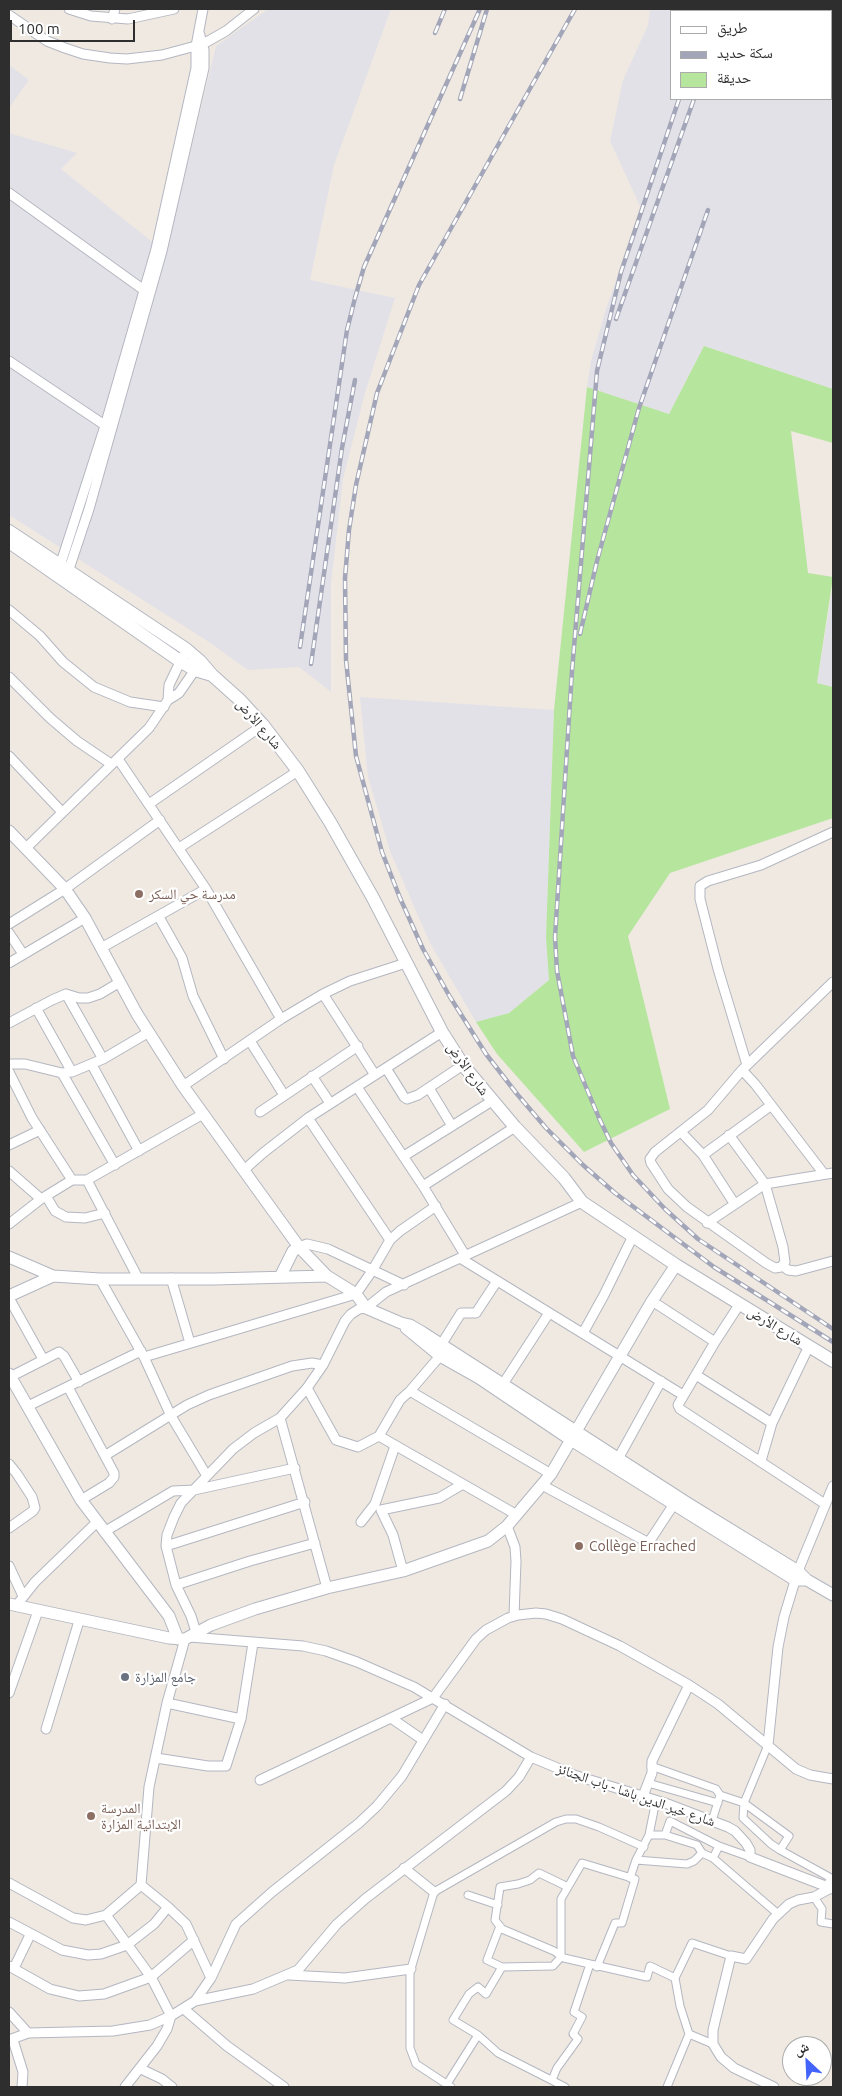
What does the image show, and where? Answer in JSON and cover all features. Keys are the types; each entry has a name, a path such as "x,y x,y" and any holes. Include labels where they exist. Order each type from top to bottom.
{"main road":[{"name":"شارع الأرض","path":"9,531 180,661 198,665"},
{"name":"شارع الأرض","path":"9,542 63,572 186,649 198,665 240,700 263,725 298,771 330,822 373,898 442,1032 463,1065 514,1127 564,1178 582,1202 676,1266 833,1362"}],"street":[{"path":"69,9 112,19 143,17 174,9"},
{"path":"112,19 115,9"},
{"path":"63,572 108,428 147,292 162,250 202,79 205,57 200,45 198,32 201,9"},
{"path":"9,15 47,41 82,54 101,57 143,57 200,45 226,31 254,9"},
{"path":"9,193 147,292"},
{"path":"9,361 108,428"},
{"path":"9,610 40,636 63,662 94,687 130,702 166,703"},
{"path":"166,703 169,685 186,649"},
{"path":"26,848 149,728 166,703 179,693 198,665"},
{"path":"9,677 50,718 78,741 115,762 149,804 206,889 281,1019"},
{"path":"149,804 263,725"},
{"path":"9,756 62,812"},
{"path":"179,848 298,771"},
{"path":"9,924 65,889 160,820"},
{"path":"829,1173 770,1106 744,1068 700,899 700,886 708,881 761,865 833,832"},
{"path":"11,836 26,848 65,889 85,918 149,1032 183,1086 299,1247 327,1276 356,1294 366,1308 401,1323 410,1324 479,1378 574,1435 619,1457 800,1577"},
{"path":"101,948 206,889"},
{"path":"158,917 182,958 193,996 224,1059"},
{"path":"9,963 85,918"},
{"path":"9,934 22,954"},
{"path":"183,1086 281,1019 323,994 350,981 406,963"},
{"path":"9,1023 66,994 79,998 88,998 100,994 120,982"},
{"path":"783,1266 775,1268 766,1263 687,1207 668,1189 650,1159 655,1152 714,1104 744,1068 833,982"},
{"path":"66,994 103,1060"},
{"path":"323,994 375,1075"},
{"path":"36,1008 72,1072"},
{"path":"9,1064 25,1064 62,1073 72,1072 103,1060 149,1032"},
{"path":"244,1170 308,1118 442,1032"},
{"path":"250,1041 284,1095"},
{"path":"260,1112 358,1046"},
{"path":"92,1065 139,1151"},
{"path":"386,1068 404,1097 412,1099 463,1065"},
{"path":"9,1072 40,1130 72,1180"},
{"path":"62,1073 114,1165"},
{"path":"312,1076 330,1103"},
{"path":"357,1087 436,1206 462,1256 497,1281 683,1395"},
{"path":"429,1088 452,1126"},
{"path":"404,1156 492,1101"},
{"path":"703,1156 728,1135 770,1106"},
{"path":"9,1224 43,1197 72,1180 87,1180 203,1114"},
{"path":"308,1118 390,1240"},
{"path":"423,1186 514,1127"},
{"path":"9,1145 40,1130"},
{"path":"681,1132 703,1156 734,1203"},
{"path":"728,1135 764,1184 783,1248 785,1262 783,1266"},
{"path":"9,1171 43,1197 55,1212 66,1217 85,1218 105,1213"},
{"path":"707,1223 764,1184 829,1173"},
{"path":"87,1180 138,1278"},
{"path":"9,1883 73,1918 86,1920 106,1915 142,1885 149,1787 167,1703 187,1637 191,1616 176,1585 166,1546 167,1535 181,1503 242,1441 280,1418 307,1388 323,1365 345,1321 355,1311 366,1308 386,1292 582,1202"},
{"path":"28,1406 142,1354 190,1343 356,1294 390,1240 436,1206"},
{"path":"583,1333 604,1296 633,1236"},
{"path":"280,1277 293,1252 307,1244 328,1249 404,1285"},
{"path":"9,1257 30,1268 53,1276 100,1279 327,1276"},
{"path":"783,1266 788,1270 796,1271 833,1260"},
{"path":"13,1605 79,1620 187,1637 211,1625 255,1609 327,1588 403,1571 480,1545 496,1536 507,1526 551,1474 652,1301 676,1266"},
{"path":"43,1359 9,1297 53,1276"},
{"path":"171,1278 190,1343"},
{"path":"100,1279 142,1354 171,1416 207,1476"},
{"path":"307,1388 336,1440 358,1447 379,1436 394,1408 410,1391 441,1350 461,1313 476,1313 497,1281"},
{"path":"652,1301 715,1342"},
{"path":"739,1305 678,1403 680,1409 825,1504"},
{"path":"503,1384 549,1313"},
{"path":"761,1461 772,1423 809,1346"},
{"path":"441,1350 503,1384 674,1504 833,1595"},
{"path":"79,1382 61,1353 56,1352 9,1376 81,1500 187,1637"},
{"path":"106,1455 187,1405 209,1395 283,1368 307,1363 323,1365"},
{"path":"696,1375 772,1423"},
{"path":"619,1457 662,1381"},
{"path":"68,1387 114,1468 114,1477 109,1483 81,1500"},
{"path":"410,1391 551,1474"},
{"path":"280,1418 305,1502 327,1588"},
{"path":"379,1436 517,1515"},
{"path":"361,1522 378,1507 395,1446"},
{"path":"9,1464 18,1474 32,1497 35,1508 33,1512 9,1528"},
{"path":"104,1532 177,1490 194,1490 295,1468"},
{"path":"378,1507 439,1498 463,1484"},
{"path":"542,1485 647,1542 651,1539 674,1504"},
{"path":"830,1888 831,1878 771,1844 744,1818 744,1803 768,1744 778,1647 784,1617 833,1486"},
{"path":"166,1546 305,1502"},
{"path":"378,1507 393,1535 403,1571"},
{"path":"13,1605 97,1522"},
{"path":"507,1526 513,1539 516,1561 514,1616"},
{"path":"176,1585 250,1561 316,1543"},
{"path":"9,1566 23,1596"},
{"path":"9,1693 13,1667 38,1611"},
{"path":"260,1780 433,1698 476,1639 496,1623 514,1616 546,1614 572,1623 620,1646 689,1685 732,1714 796,1769 810,1776 833,1778"},
{"path":"46,1728 59,1692 79,1620"},
{"name":"شارع خير الدين باشا - باب الجنائز","path":"187,1637 294,1645 326,1651 395,1678 445,1704 531,1757 574,1775 656,1800 712,1820 731,1829 742,1838 750,1850 750,1857"},
{"path":"156,1758 226,1766 241,1719 252,1643"},
{"path":"643,1796 652,1773 652,1761 689,1685"},
{"path":"167,1703 241,1719"},
{"path":"22,2087 23,2072 11,2040 28,2033 113,2031 150,2025 171,2016 195,2001 211,1978 236,1924 272,1892 359,1824 377,1806 396,1784 445,1704"},
{"path":"391,1718 423,1740"},
{"path":"195,2001 253,1990 298,1970 337,1924 365,1899 506,1791 519,1777 531,1757"},
{"path":"652,1766 716,1789 720,1795 744,1803 789,1836 780,1850"},
{"path":"648,1783 718,1803"},
{"path":"712,1820 720,1795"},
{"path":"630,1878 636,1860 649,1835 656,1800"},
{"path":"478,2035 449,2086 416,2064 412,2057 410,2048 411,1968 434,1892 566,1818 576,1819 599,1827 644,1847"},
{"path":"665,1835 670,1821 719,1846 830,1888"},
{"path":"649,1835 665,1835 697,1845 702,1853 713,1858 778,1914"},
{"path":"713,1858 719,1846"},
{"path":"636,1860 687,1864 702,1853"},
{"path":"500,1926 487,1960 502,1967 553,1966 561,1957 561,1899 582,1863 636,1879 622,1923 615,1923 598,1967"},
{"path":"404,1868 434,1892"},
{"path":"568,1887 538,1873 530,1880 500,1887 495,1920 502,1929 554,1951 561,1957 646,1977 650,1966 675,1978"},
{"path":"142,1885 168,1906 186,1924 211,1978"},
{"path":"667,2087 689,2034 680,2006 675,1978 692,1943 743,1960 747,1958 778,1914 789,1904 814,1897 830,1888"},
{"path":"468,1895 498,1905"},
{"path":"814,1897 822,1909 821,1922 833,1924"},
{"path":"9,1922 62,1950 88,1955 114,1951 127,1945 154,1924 168,1906"},
{"path":"106,1915 151,1977 171,2016 162,2038 125,2087"},
{"path":"30,1934 11,1967 50,1989 79,1996 104,1994 151,1977 194,1940"},
{"path":"713,2044 713,2030 731,1956"},
{"path":"554,2083 557,2068 578,2040 573,2034 582,2017 574,2012 590,1964"},
{"path":"502,1967 486,1994 478,1987 469,1994 454,2020 478,2035 498,2053 565,2087"},
{"path":"288,1975 345,1978 411,1968"},
{"path":"184,2009 227,2046 284,2087"},
{"path":"9,2012 28,2033"},
{"path":"689,2034 713,2044 726,2062 758,2084 774,2087"},
{"path":"141,2068 162,2079 172,2087"}],"shaded area":[{"path":"268,9 391,9 334,165 310,280 395,298 365,393 343,479 331,584 331,692 299,667 248,670 206,640 9,515 9,133 77,153 61,169 166,253 216,46"},
{"path":"645,9 833,9 833,389 704,346 669,414 587,387 591,361 605,312 641,208 610,141 623,80 648,25 650,11"},
{"path":"9,65 29,80 9,108"},
{"path":"833,584 833,687 817,683"},
{"path":"360,697 554,710 546,938 549,980 509,1013 476,1022 430,943 390,851 368,777"}],"green space":[{"path":"704,346 833,389 833,443 791,431 808,573 833,577 817,683 833,687 833,818 670,873 628,936 670,1109 584,1152 497,1054 476,1022 509,1013 549,980 546,938 554,710 587,387 669,414"}],"railway":[{"path":"435,33 445,9"},
{"path":"300,647 347,330 355,298 364,267 480,9"},
{"path":"460,99 487,9"},
{"path":"575,9 419,285 377,393 356,485 349,530 345,578 346,660 356,756 382,852 423,949 450,997 486,1054 517,1094 546,1128 583,1165 615,1193 714,1267 833,1342"},
{"path":"679,100 621,272 597,371 572,671 555,937 557,971 573,1056 611,1143 633,1175 665,1209 698,1239 833,1329"},
{"path":"616,319 694,100"},
{"path":"580,634 597,561 639,408 708,210"},
{"path":"311,664 342,448 355,380"}],"place":[{"name":"مدرسة حي السكر","path":"139,894"},
{"name":"Collège Errached","path":"579,1546"},
{"name":"جامع المزارة","path":"125,1677"},
{"name":"المدرسة الإبتدائية المزارة","path":"91,1816"}]}
